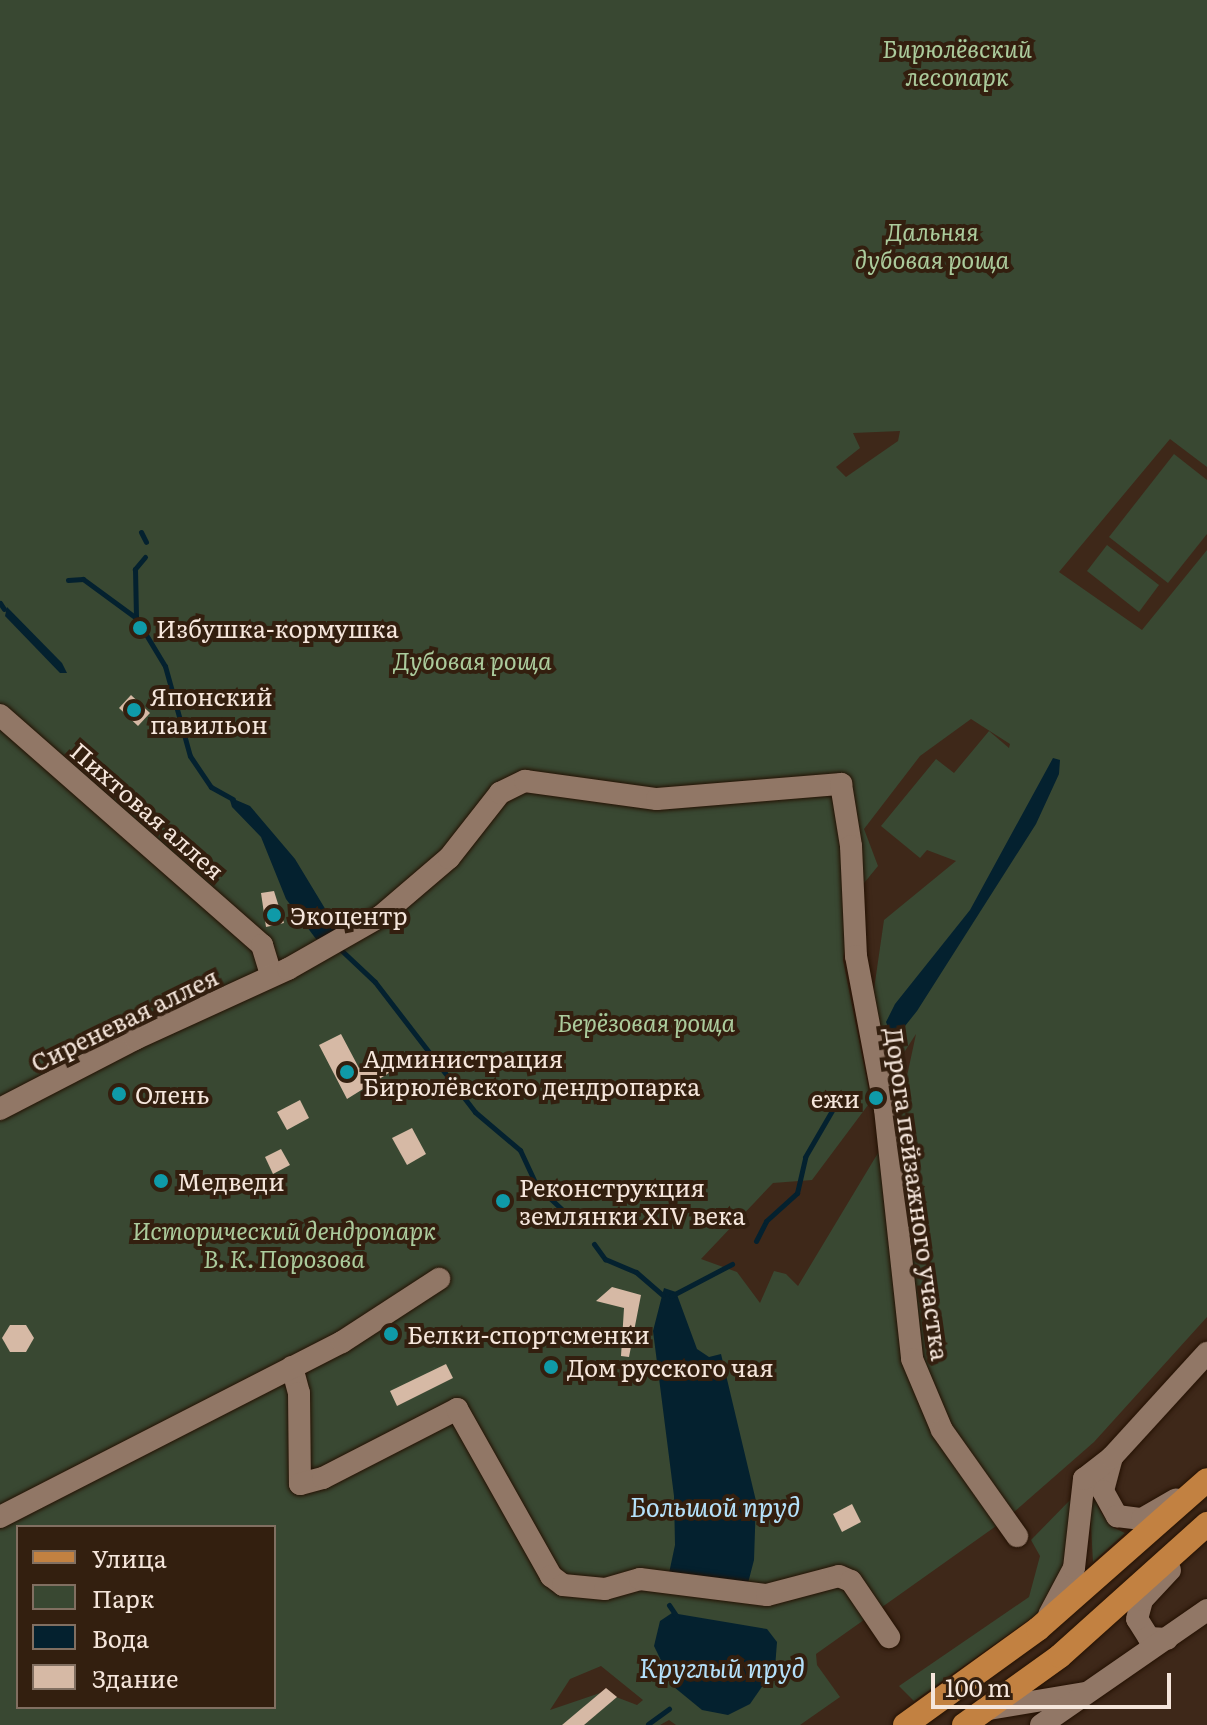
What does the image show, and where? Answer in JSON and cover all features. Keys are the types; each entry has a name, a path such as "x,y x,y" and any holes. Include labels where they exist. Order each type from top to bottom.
{"main road":[{"path":"905,1725 1038,1629 1207,1480"},
{"path":"964,1725 1112,1613 1207,1525"}],"street":[{"name":"Пихтовая аллея","path":"0,715 262,945"},
{"name":"Сиреневая аллея","path":"0,1109 250,986 381,916 449,858 488,805 508,788 535,779 610,796 657,799 841,784"},
{"name":"Дорога пейзажного участка","path":"841,784 851,846 856,956 885,1109 912,1359 942,1430 1017,1536"},
{"path":"262,945 271,974"},
{"path":"250,986 262,945"},
{"path":"2,1514 292,1367 439,1279"},
{"path":"1038,1629 1056,1607 1074,1568 1084,1479 1112,1457 1207,1353"},
{"path":"292,1367 299,1393 300,1484 323,1478 457,1409 551,1576 563,1585 605,1589 640,1579 767,1595 839,1576 851,1581 889,1637"},
{"path":"1112,1457 1103,1491 1117,1516 1127,1521 1142,1519 1207,1480"},
{"path":"1135,1662 1143,1634 1137,1619 1142,1600 1207,1525"},
{"path":"1041,1725 1207,1610"},
{"path":"1143,1634 1167,1639"},
{"path":"986,1710 1090,1693"}],"green space":[{"path":"0,0 1207,0 1207,467 1170,439 1059,572 1142,630 1207,550 1207,1317 1094,1442 1006,1519 816,1654 817,1665 840,1697 800,1725 676,1725 669,1720 660,1725 0,1725","holes":["900,431 898,441 846,477 836,467 860,448 853,433","971,719 1010,744 1009,748 989,731 954,773 936,759 881,826 920,858 927,850 956,861 884,920 872,1003 885,1066 892,1071 916,1034 901,1104 893,1105 901,1170 907,1174 888,1199 881,1148 798,1286 786,1274 774,1271 760,1303 737,1272 701,1259 773,1183 812,1180 871,1101 843,960 851,899 878,866 864,829 920,756","601,1666 643,1700 637,1705 603,1692 550,1710 570,1679"]},
{"path":"1174,454 1207,480 1207,534 1168,583 1109,537"},
{"path":"1107,545 1159,585 1139,612 1087,571"},
{"path":"1089,1491 1096,1493 1098,1507 1110,1526 1125,1533 1093,1562"},
{"path":"1071,1499 1067,1560 1043,1610 914,1701 899,1686 1029,1597 1040,1556 1031,1540"}],"water":[{"path":"7,607 62,663 67,673 60,673 5,616"},
{"path":"1053,758 1060,760 1059,774 1036,824 917,1011 897,1036 891,1035 886,1022 895,1004 970,910"},
{"path":"229,797 250,806 295,859 338,930 325,940 316,939 286,899 261,837 232,807"},
{"name":"Большой пруд","path":"664,1288 676,1292 697,1349 709,1357 721,1354 756,1501 754,1560 747,1587 668,1578 675,1545 674,1496 653,1331"},
{"name":"Круглый пруд","path":"672,1613 767,1629 777,1642 775,1668 750,1704 728,1715 702,1710 674,1687 654,1646 660,1621"}],"building":[{"name":"Японcкий павильон","path":"131,695 150,713 138,726 119,708"},
{"name":"Экоцентр","path":"274,891 284,923 266,927 261,893"},
{"name":"Администрация Бирюлёвского дендропарка","path":"341,1034 359,1068 384,1056 392,1071 347,1099 319,1045"},
{"path":"300,1100 309,1118 287,1130 277,1112"},
{"path":"412,1128 426,1154 407,1165 392,1138"},
{"path":"281,1149 290,1165 273,1174 265,1157"},
{"path":"612,1287 641,1295 629,1357 621,1356 624,1308 596,1301"},
{"path":"10,1325 26,1325 34,1338 26,1352 10,1352 2,1338"},
{"path":"446,1364 453,1378 397,1406 390,1391"},
{"path":"852,1504 861,1522 842,1532 833,1514"},
{"path":"606,1688 617,1697 584,1725 562,1725"}],"waterway":[{"path":"141,532 146,542"},
{"path":"145,557 135,569 136,618 165,666 190,756 211,787 233,799"},
{"path":"68,580 83,579 136,618"},
{"path":"0,603 4,609"},
{"path":"340,949 375,982 475,1112 520,1150 536,1185 571,1218"},
{"path":"756,1241 766,1221 797,1193 805,1157 838,1100"},
{"path":"594,1244 605,1259 636,1272 662,1295"},
{"path":"671,1296 732,1264"},
{"path":"669,1605 677,1617"},
{"path":"648,1724 669,1709"}],"place":[{"name":"Избушка-кормушка","path":"140,628"},
{"name":"Японcкий павильон","path":"134,710"},
{"name":"Экоцентр","path":"274,915"},
{"name":"Администрация Бирюлёвского дендропарка","path":"347,1072"},
{"name":"Олень","path":"119,1094"},
{"name":"ежи","path":"876,1098"},
{"name":"Медведи","path":"161,1181"},
{"name":"Реконструкция землянки XIV века","path":"503,1201"},
{"name":"Белки-спортсменки","path":"391,1334"},
{"name":"Дом русского чая","path":"551,1367"}],"park label":[{"name":"Бирюлёвский лесопарк","path":"957,62"},
{"name":"Дальняя дубовая роща","path":"932,245"},
{"name":"Дубовая роща","path":"472,660"},
{"name":"Берёзовая роща","path":"646,1022"},
{"name":"Исторический дендропарк В. К. Порозова","path":"284,1244"}]}
